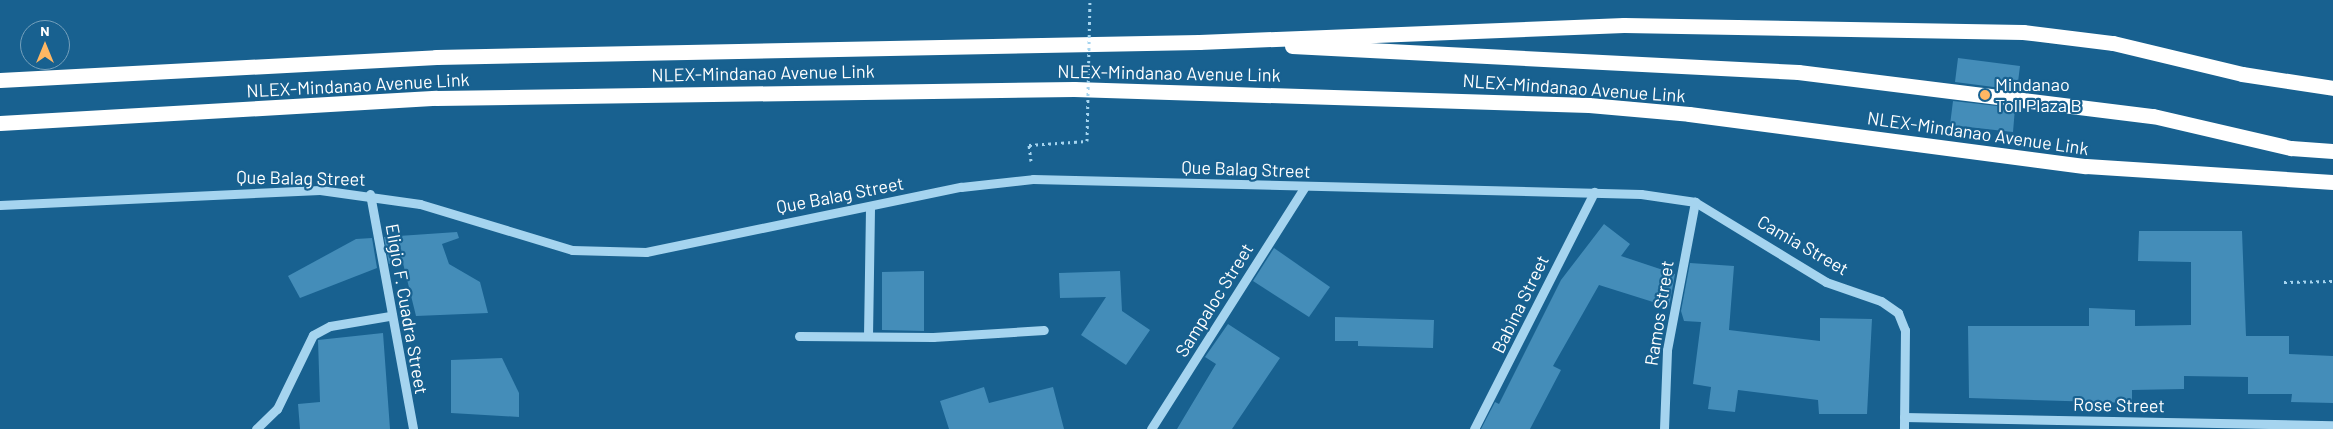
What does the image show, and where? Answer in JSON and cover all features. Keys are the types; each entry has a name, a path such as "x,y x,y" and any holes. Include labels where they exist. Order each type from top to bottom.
{"highway":[{"name":"NLEX-Mindanao Avenue Link","path":"0,80 436,57 1199,42 1624,25 2022,32 2113,43 2242,74 2333,88"},
{"name":"NLEX-Mindanao Avenue Link","path":"1199,42 1798,72 2153,116 2291,148 2333,151"},
{"name":"NLEX-Mindanao Avenue Link","path":"0,123 436,98 1074,89 1589,105 1689,114 2086,166 2333,182"}],"street":[{"name":"Que Balag Street","path":"0,205 320,190 370,194 420,204 572,250 646,252 960,187 1033,179 1304,188 1594,192 1695,202"},
{"name":"Sampaloc Street","path":"1151,429 1304,188"},
{"name":"Babina Street","path":"1474,429 1594,192"},
{"name":"Eligio F. Cuadra Street","path":"370,194 390,316 413,429"},
{"name":"Camia Street","path":"1695,202 1826,282 1881,301 1898,313 1905,330 1904,429"},
{"name":"Ramos Street","path":"1664,429 1667,350 1695,202"},
{"path":"868,336 870,206"},
{"path":"256,429 277,409 313,335 330,326 390,316"},
{"path":"799,336 868,336 1044,330"},
{"name":"Rose Street","path":"1904,417 2333,425"}],"path":[{"path":"1029,145 1087,141 1090,0"},
{"path":"2284,282 2333,282"}],"building":[{"path":"1958,58 2020,66 2017,90 1955,82"},
{"path":"1953,101 2015,108 2013,132 1950,125"},
{"path":"1604,224 1630,244 1621,256 1675,274 1669,307 1599,285 1553,366 1561,370 1530,429 1481,429 1495,402 1499,404 1561,280"},
{"path":"2139,231 2242,231 2246,336 2289,336 2289,354 2333,356 2333,403 2291,402 2292,394 2248,394 2248,377 2184,376 2184,389 2132,390 2132,403 1969,398 1968,326 2089,326 2089,308 2135,310 2135,326 2191,325 2191,262 2138,261"},
{"path":"457,232 459,238 442,244 449,264 480,282 488,313 416,316 402,259 389,264 384,237"},
{"path":"372,238 377,268 300,298 288,276 356,239"},
{"path":"1274,248 1330,287 1309,317 1253,281"},
{"path":"1690,263 1734,266 1729,330 1820,341 1820,318 1872,319 1867,414 1819,414 1818,400 1738,390 1735,412 1708,409 1711,387 1693,384 1701,322 1684,321 1681,311"},
{"path":"924,271 924,331 882,330 882,272"},
{"path":"1120,271 1122,311 1150,330 1126,365 1081,335 1106,297 1060,298 1059,273"},
{"path":"1335,317 1434,320 1433,348 1358,346 1358,341 1335,341"},
{"path":"1228,324 1280,358 1232,429 1177,429 1216,364 1205,357"},
{"path":"383,333 390,429 300,429 298,404 320,402 318,340"},
{"path":"502,358 519,393 519,417 451,413 451,360"},
{"path":"984,387 989,403 1053,387 1064,429 949,429 940,401"}],"place":[{"name":"Mindanao Toll Plaza B","path":"1985,95"}]}
